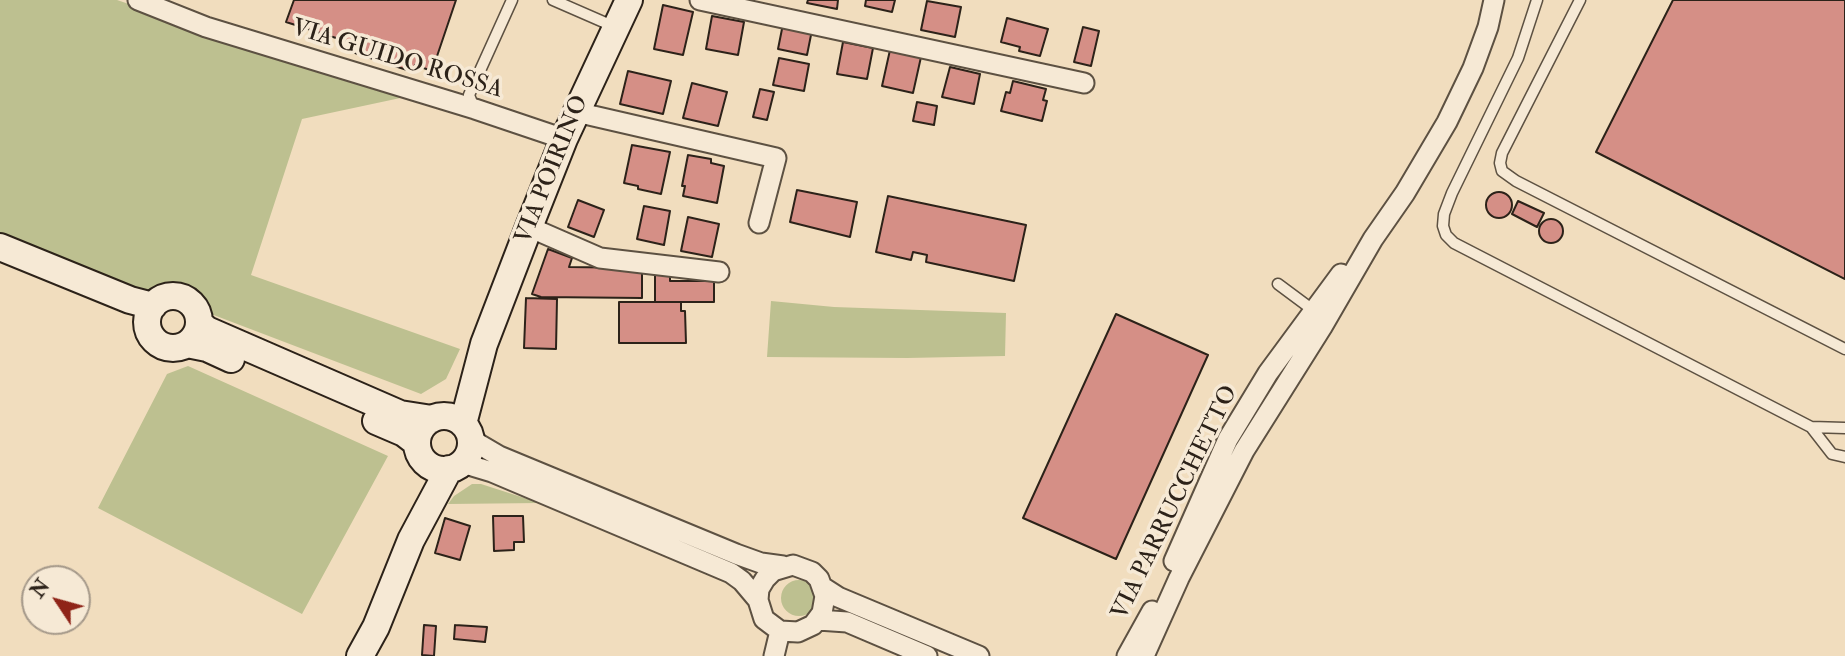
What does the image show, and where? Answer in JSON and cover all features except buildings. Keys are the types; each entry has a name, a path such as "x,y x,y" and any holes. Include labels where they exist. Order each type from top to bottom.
{"street":[{"name":"VIA GUIDO ROSSA","path":"138,0 206,27 564,139"},
{"name":"VIA POIRINO","path":"360,656 376,627 411,540 423,491 445,442 457,393 484,344 564,139 629,0"},
{"path":"700,0 1084,83"},
{"name":"VIA PARRUCCHETTO","path":"1144,656 1179,578 1238,462 1447,122 1473,68 1488,27 1494,0"},
{"path":"576,112 776,158 759,223"},
{"path":"529,227 600,258 719,272"},
{"name":"VIA PARRUCCHETTO","path":"1127,656 1152,610 1228,439 1268,373 1313,310 1346,267 1373,239"},
{"path":"0,247 130,300 150,314"},
{"path":"0,258 137,316 150,314 166,297 182,298 195,308 193,334"},
{"path":"150,314 151,337 163,346 171,348 193,334 206,330 400,414 487,470 731,573 742,581 758,600 764,619 780,631 798,632 818,620 825,604 824,588"},
{"path":"445,442 497,455 761,563 793,565 812,572 824,588 847,601 979,656"},
{"path":"758,600 759,589 765,579 772,571 783,566"},
{"path":"818,620 847,622 926,656"},
{"path":"774,656 780,631"}],"lane":[{"path":"475,109 469,95 512,0"},
{"path":"553,0 615,27"},
{"path":"1537,0 1518,58 1452,193 1444,214 1443,226 1446,235 1454,243 1811,427 1832,454 1845,457"},
{"path":"1580,0 1502,153 1502,171 1516,181 1845,349"},
{"path":"1278,284 1313,310 1319,318 1283,378 1279,393"},
{"path":"1811,427 1845,428"}],"green space":[{"path":"0,0 117,0 405,97 302,119 251,275 460,349 446,379 421,394 211,314 197,295 180,287 157,286 146,293 0,236"},
{"path":"771,301 834,307 1006,313 1005,356 767,357"},
{"path":"188,366 388,456 302,614 98,508 167,374"},
{"path":"472,484 481,484 540,503 448,504 454,496"},
{"path":"799,580 812,585 817,598 812,611 799,616 786,611 781,598 786,585"}]}
